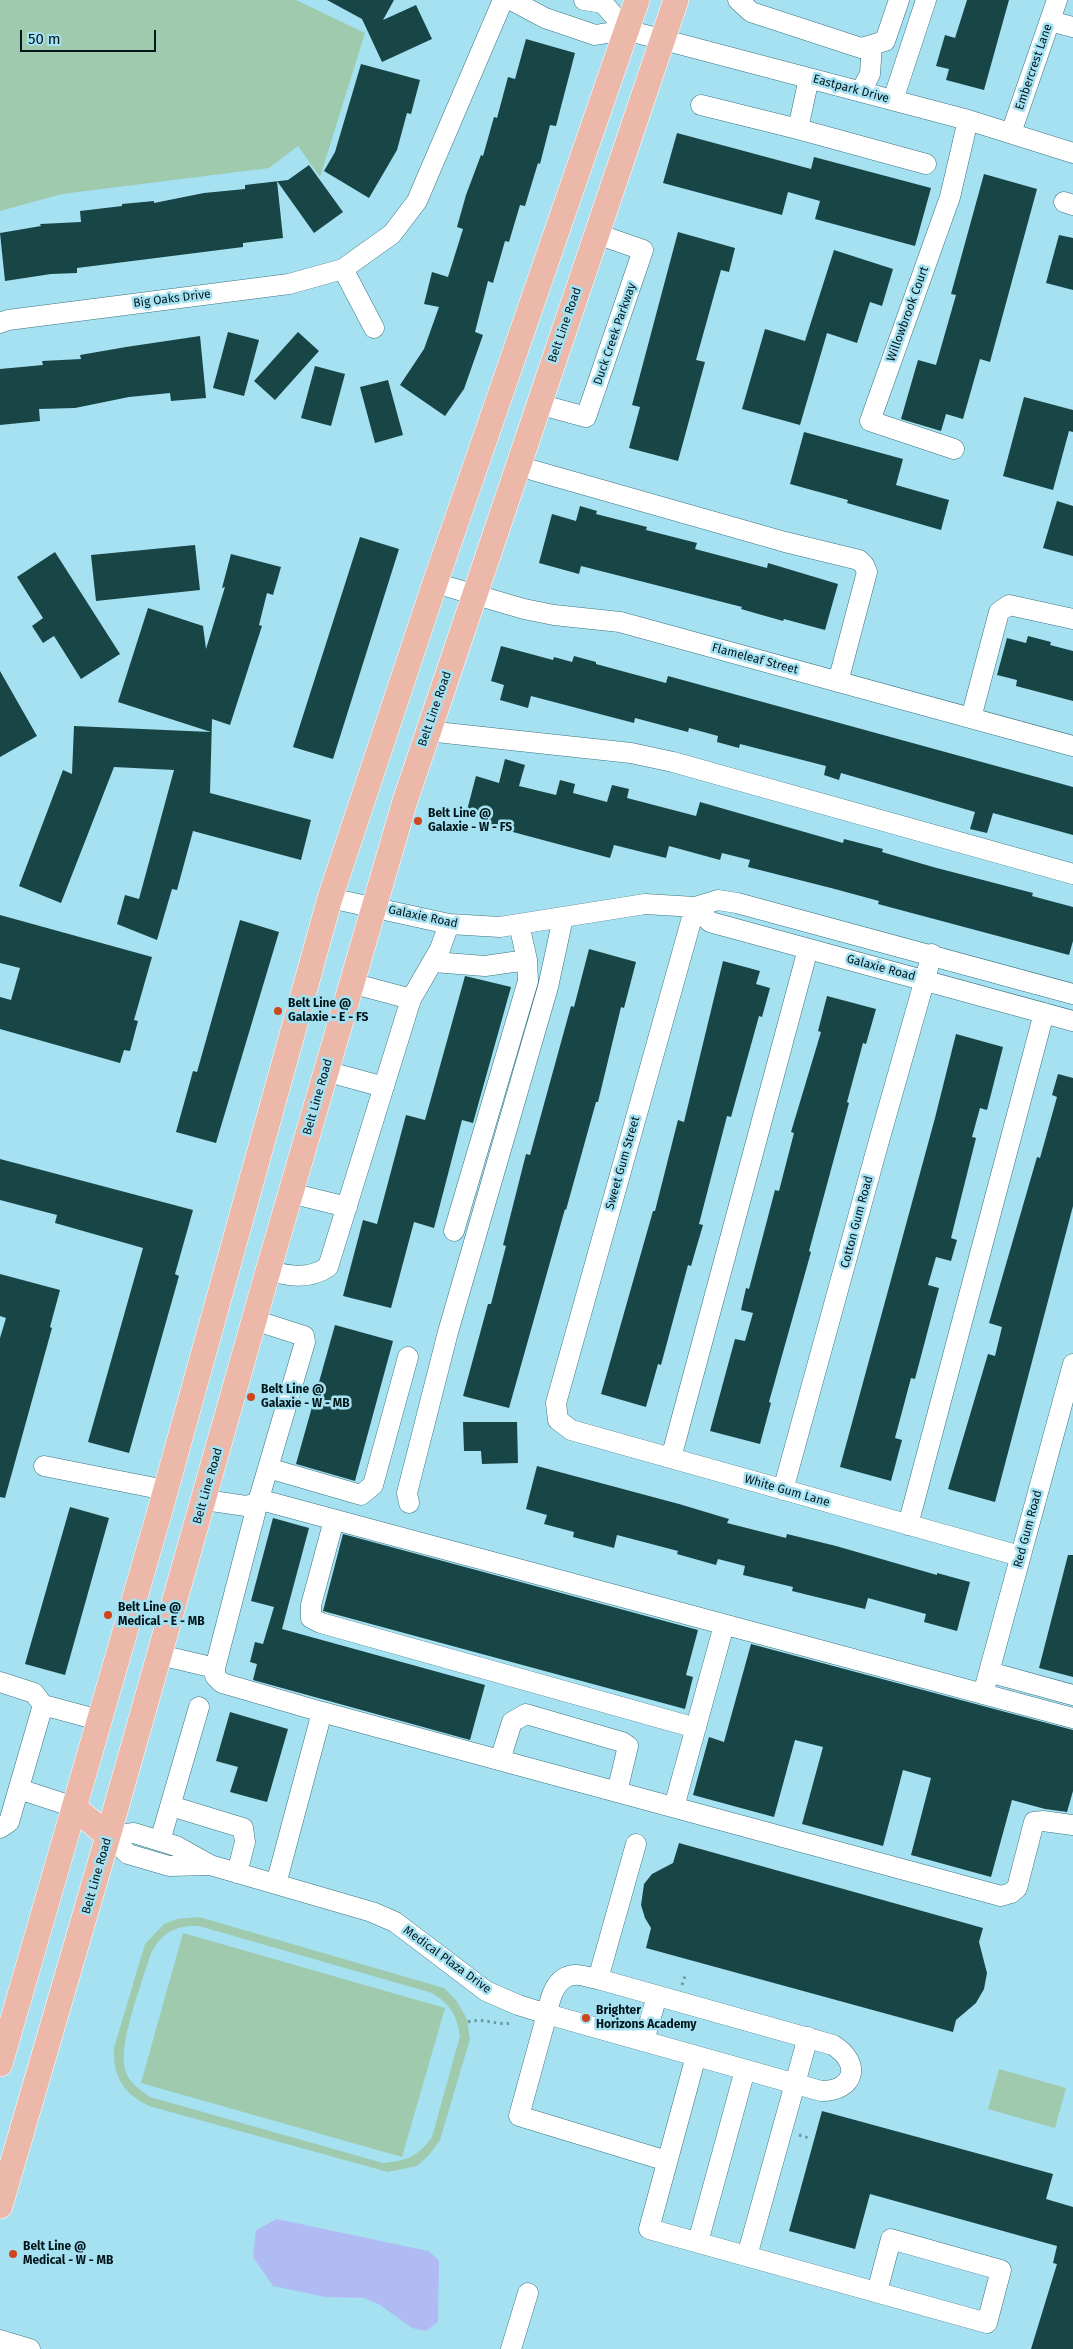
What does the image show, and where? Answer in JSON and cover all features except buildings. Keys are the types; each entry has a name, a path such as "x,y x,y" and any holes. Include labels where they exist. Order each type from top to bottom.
{"main road":[{"path":"0,2064 5,2030 99,1720 330,898 435,583 637,0"},
{"name":"Belt Line Road","path":"0,2206 205,1500 254,1320 373,907 428,730 676,0"},
{"path":"165,1490 205,1500"},
{"path":"74,1807 108,1836"}],"street":[{"name":"Big Oaks Drive","path":"0,323 8,320 289,284 343,269 392,234 416,200 503,0"},
{"path":"511,0 545,18 595,35 626,30"},
{"path":"584,0 603,3 626,30"},
{"path":"738,0 751,12 861,48 886,41 897,0"},
{"path":"893,100 926,0"},
{"name":"Embercrest Lane","path":"1011,133 1057,0"},
{"path":"1050,21 1073,28"},
{"name":"Eastpark Drive","path":"626,30 968,120 1073,153"},
{"path":"861,91 870,74 872,45"},
{"path":"798,129 809,78"},
{"path":"701,106 798,129 926,164"},
{"name":"Willowbrook Court","path":"954,449 870,421 950,197 968,120"},
{"name":"Duck Creek Parkway","path":"538,404 586,417 599,380 643,250 597,234"},
{"path":"343,269 374,328"},
{"path":"518,466 785,542 859,560 867,572 838,682"},
{"name":"Flameleaf Street","path":"435,583 554,615 620,622 1073,746"},
{"path":"971,718 999,612 1009,605 1073,618"},
{"path":"428,730 632,753 673,762 1073,874"},
{"name":"Galaxie Road","path":"330,898 449,924 500,927 645,904 695,906 718,900 737,903 932,954 1073,994"},
{"name":"Galaxie Road","path":"695,906 710,922 1073,1020"},
{"name":"Sweet Gum Street","path":"558,1420 556,1403 695,906"},
{"path":"409,1503 406,1493 448,1332 548,987 561,927 559,918"},
{"path":"268,1272 297,1278 317,1274 328,1267 411,999 433,962 449,924"},
{"path":"454,1231 528,981 527,960 520,924"},
{"path":"671,1458 808,949"},
{"name":"Cotton Gum Road","path":"783,1490 932,954"},
{"path":"433,962 485,966 527,960"},
{"path":"351,983 411,999"},
{"path":"908,1525 1044,1012"},
{"path":"326,1071 384,1087"},
{"path":"290,1193 347,1207"},
{"path":"254,1320 304,1336 305,1342 258,1502 214,1668 215,1676 222,1683 322,1712 1001,1896 1012,1893 1017,1888 1034,1822 1043,1820 1073,1825"},
{"path":"268,1468 360,1495 373,1485 408,1357"},
{"name":"Red Gum Road","path":"983,1694 1073,1364"},
{"name":"White Gum Lane","path":"558,1420 571,1430 1020,1556"},
{"path":"44,1466 165,1490"},
{"path":"205,1500 246,1506 265,1501 1073,1718"},
{"path":"334,1520 311,1605 311,1618 321,1623 696,1728"},
{"path":"674,1807 724,1624"},
{"path":"160,1655 214,1668"},
{"path":"989,1672 1073,1695"},
{"path":"0,1682 34,1692 43,1705 99,1720"},
{"path":"0,1828 9,1822 43,1705"},
{"path":"160,1841 199,1707"},
{"path":"276,1884 322,1712"},
{"path":"500,1760 512,1722 526,1714 622,1742 628,1746 617,1792"},
{"path":"19,1789 74,1807"},
{"path":"171,1806 243,1828 246,1842 237,1873"},
{"name":"Medical Plaza Drive","path":"108,1836 134,1833 176,1846 210,1865 372,1912 395,1922 486,1991 518,2005 820,2091 835,2091 846,2084 850,2074 850,2061 843,2051 833,2045 808,2038"},
{"name":"Medical Plaza Drive","path":"108,1836 128,1854 169,1866 210,1865"},
{"path":"598,1980 636,1844"},
{"path":"667,2161 519,2116 550,1997 559,1982 574,1975 598,1980 808,2038 748,2256"},
{"path":"644,2041 657,1996"},
{"path":"696,2056 649,2228 987,2323 1001,2270 891,2239 877,2292"},
{"path":"698,2242 745,2070"},
{"path":"511,2349 528,2293"},
{"path":"0,2340 30,2349"}],"path":[{"path":"468,2022 479,2019 502,2025 517,2023"}],"green space":[{"path":"0,0 296,0 365,33 320,177 298,146 269,168 62,194 0,211"},
{"path":"199,1917 444,1988 456,2000 467,2019 470,2039 440,2140 429,2155 417,2166 388,2172 149,2106 132,2096 121,2083 118,2076 115,2067 114,2048 145,1944 164,1924 177,1919","holes":["199,1926 432,1993 444,2001 455,2016 460,2036 432,2137 422,2149 405,2159 383,2163 150,2097 142,2092 129,2078 125,2069 124,2058 132,2013 150,1956 156,1944 169,1932 181,1927"]},
{"path":"183,1933 445,2008 402,2157 141,2083"},
{"path":"999,2069 1066,2088 1055,2128 988,2109"}],"water":[{"path":"277,2219 428,2251 439,2260 438,2322 426,2331 412,2328 380,2305 364,2298 325,2297 273,2286 253,2257 256,2230"}],"place":[{"name":"Belt Line @ Galaxie - W - FS","path":"418,821"},
{"name":"Belt Line @ Galaxie - E - FS","path":"278,1011"},
{"name":"Belt Line @ Galaxie - W - MB","path":"251,1397"},
{"name":"Belt Line @ Medical - E - MB","path":"108,1615"},
{"name":"Brighter Horizons Academy","path":"586,2018"},
{"name":"Belt Line @ Medical - W - MB","path":"13,2254"}]}
